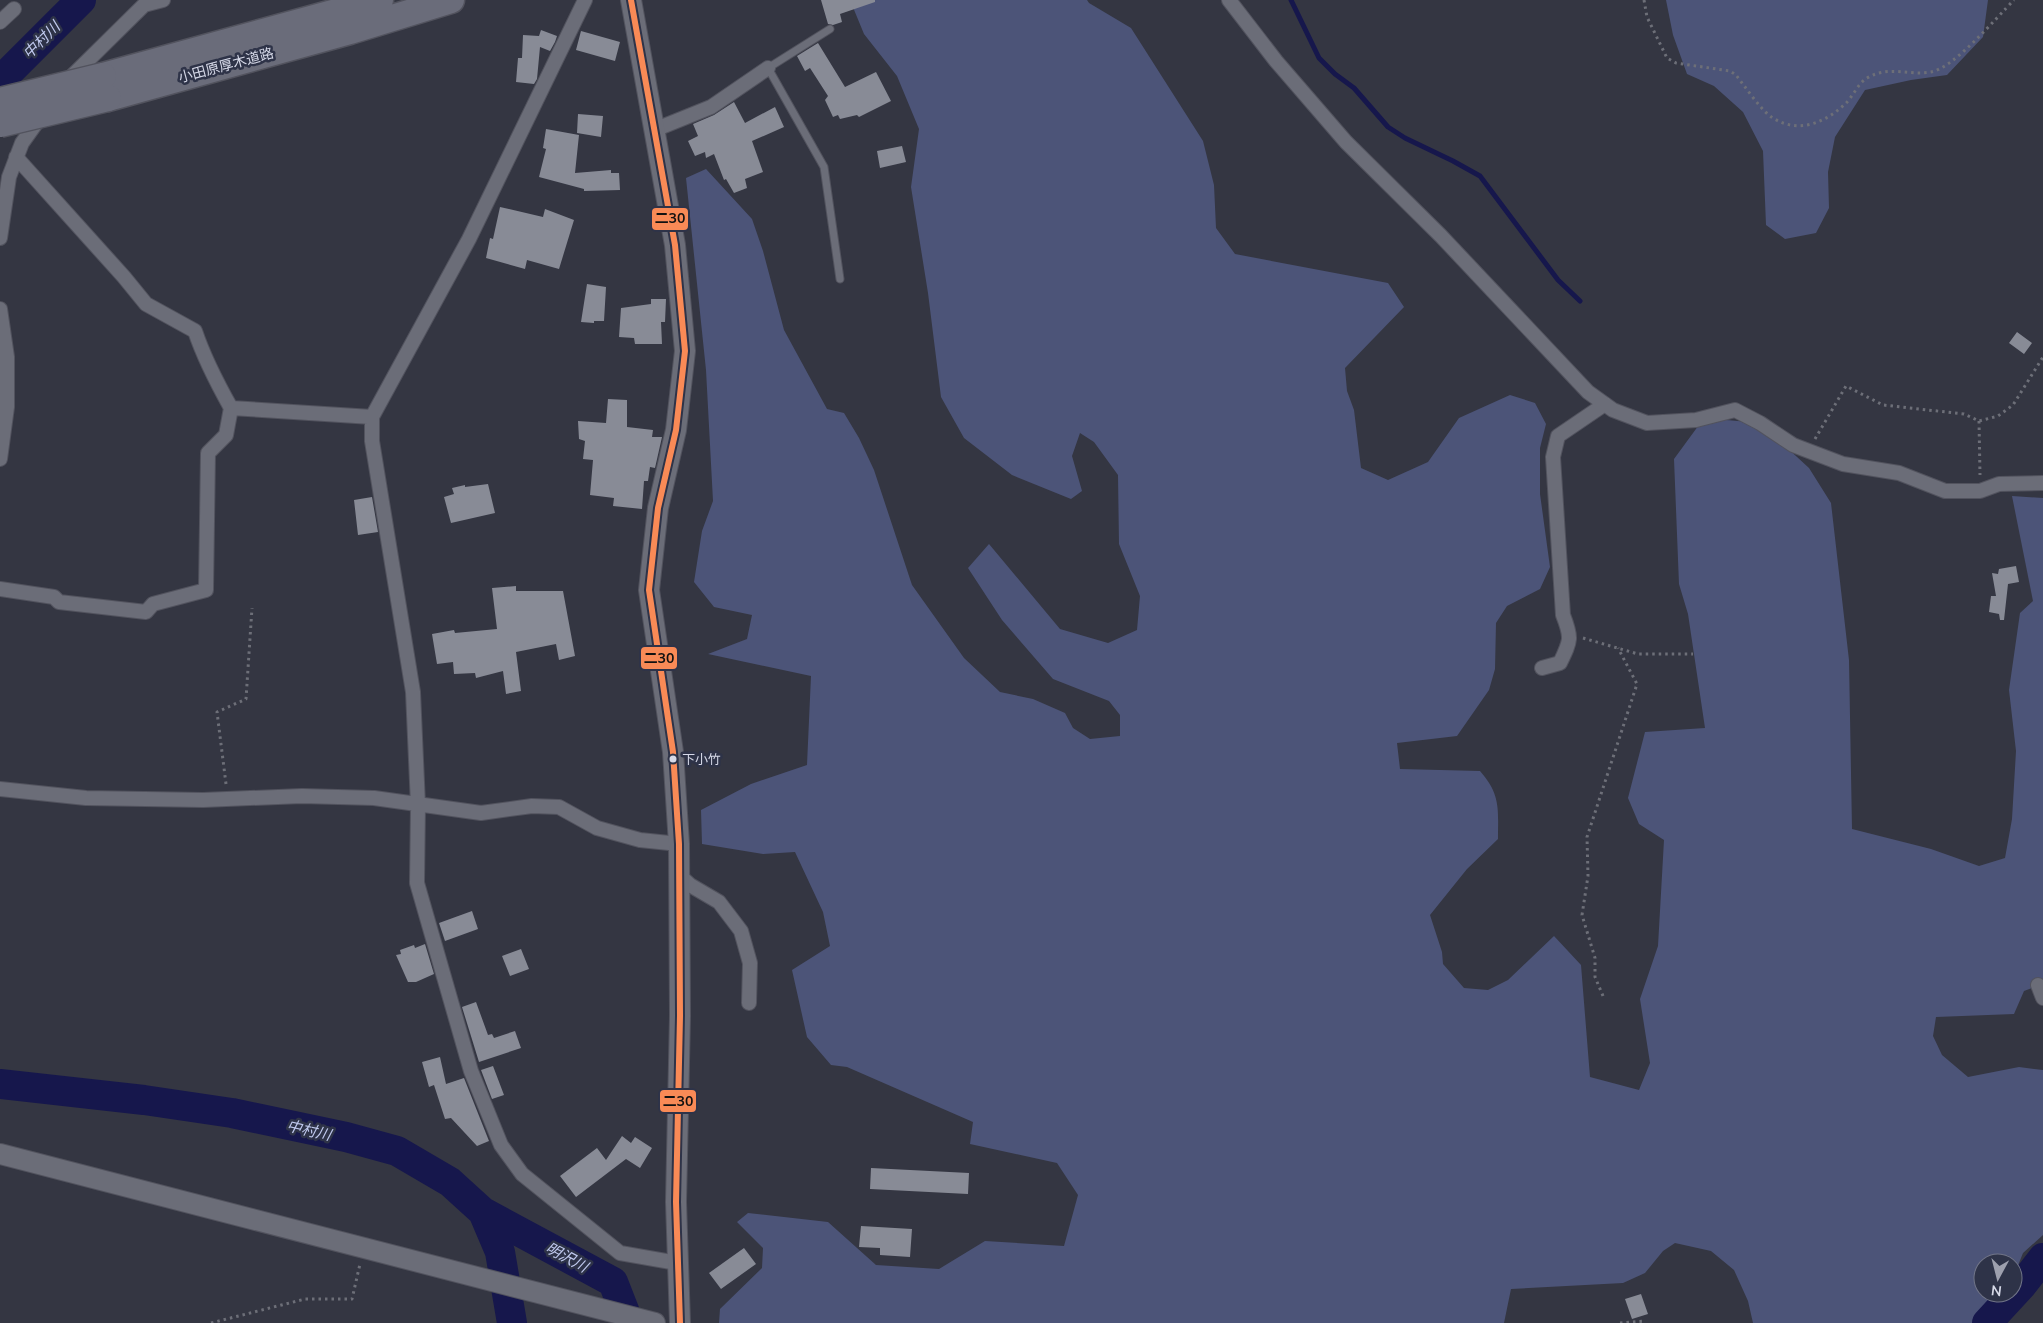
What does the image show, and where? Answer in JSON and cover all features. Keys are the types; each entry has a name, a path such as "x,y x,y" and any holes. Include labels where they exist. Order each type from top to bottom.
{"highway":[{"name":"小田原厚木道路","path":"0,124 106,87 380,0"},
{"name":"小田原厚木道路","path":"0,102 106,87 350,31 451,0"}],"main road":[{"path":"631,0 675,245 685,351 676,430 658,508 649,590 673,752 679,844 680,1016 676,1202 680,1323"},
{"path":"0,1154 364,1246 649,1322"}],"street":[{"path":"0,238 9,177 22,143 62,86 144,6 164,0"},
{"path":"584,0 469,239 372,417 372,441 412,692 418,805 417,883 471,1071 502,1145 522,1174 620,1253 678,1263"},
{"path":"1229,0 1276,62 1346,142 1440,236 1588,392 1613,410 1647,423 1696,420 1735,410 1760,423 1793,445 1808,451 1844,464 1899,472 1945,491 1980,491 1999,484 2043,483"},
{"path":"0,22 14,9"},
{"path":"654,130 711,107 768,68"},
{"path":"0,124 22,143"},
{"path":"0,590 54,597 59,602 146,612 153,604 206,590 208,452 226,435 231,408 201,350 195,330 146,304 16,157"},
{"path":"0,309 7,357 6,407 0,459"},
{"path":"1542,668 1560,663 1568,646 1570,634 1563,614 1553,458 1558,436 1605,404"},
{"path":"231,408 372,417"},
{"path":"0,789 86,798 228,800 302,796 374,798 481,813 532,806 559,807 597,828 640,840 679,844"},
{"path":"679,875 690,885 719,902 741,931 750,963 749,1003"}],"lane":[{"path":"830,29 768,68 824,167 840,280"}],"path":[{"path":"1644,0 1646,17 1666,58 1676,63 1730,71 1736,75 1771,118 1791,126 1801,127 1823,120 1845,104 1866,79 1898,70 1922,73 1934,72 1950,63 2014,0"},
{"path":"1808,451 1835,408 1846,386 1883,404 1964,414 1979,421 1998,416 2013,406 2043,357"},
{"path":"1979,421 1980,491"},
{"path":"228,800 216,712 246,699 252,608"},
{"path":"1570,634 1638,654 1693,654"},
{"path":"1602,996 1595,977 1595,958 1582,915 1588,876 1587,837 1637,684 1618,648"},
{"path":"211,1323 305,1299 352,1299 364,1246"},
{"path":"1620,1323 1644,1321"}],"shaded area":[{"path":"850,0 1087,0 1131,28 1203,141 1214,185 1216,228 1235,254 1388,283 1404,307 1345,368 1347,391 1354,410 1361,468 1388,480 1428,462 1459,418 1510,395 1535,403 1546,424 1540,448 1540,494 1550,567 1540,589 1507,606 1496,623 1495,669 1489,690 1457,736 1397,743 1400,769 1480,771 1492,788 1497,803 1498,839 1467,869 1430,915 1442,952 1443,964 1464,988 1488,990 1508,980 1554,936 1581,965 1590,1077 1639,1090 1650,1063 1640,999 1658,946 1664,840 1639,824 1628,798 1645,732 1705,728 1688,614 1679,584 1674,459 1704,418 1760,423 1809,468 1831,503 1849,660 1852,829 1931,849 1979,866 2005,858 2012,819 2016,751 2009,690 2020,613 2033,601 2012,496 2043,498 2043,984 2024,991 2014,1014 1936,1017 1933,1036 1942,1055 1968,1077 2019,1067 2043,1070 2043,1235 2023,1253 1973,1253 1973,1303 2003,1303 1995,1323 1753,1323 1748,1301 1734,1270 1711,1251 1675,1243 1663,1251 1645,1273 1623,1283 1511,1289 1504,1323 719,1323 720,1309 762,1268 763,1248 737,1222 748,1213 828,1222 876,1265 939,1269 985,1241 1064,1246 1078,1195 1057,1163 970,1144 973,1122 847,1067 831,1065 807,1037 792,970 830,946 823,912 795,852 763,854 702,844 701,810 751,784 807,765 811,676 708,654 747,639 752,615 714,607 694,582 702,531 713,501 706,370 686,178 706,169 752,219 763,251 784,330 827,409 844,413 859,438 874,470 912,585 964,658 1000,692 1033,699 1065,713 1073,728 1090,739 1120,736 1120,715 1109,701 1053,679 1002,620 968,568 989,544 1060,629 1108,643 1137,630 1140,596 1119,544 1118,475 1094,442 1080,433 1072,456 1082,491 1071,499 1012,475 964,438 941,397 928,293 911,187 919,129 897,76 864,34"},
{"path":"1666,0 1988,0 1983,37 1947,75 1911,80 1865,90 1835,137 1828,172 1829,208 1816,233 1785,239 1766,225 1763,151 1743,112 1714,86 1687,74 1673,35"}],"building":[{"path":"821,0 875,0 875,2 840,14 842,22 833,25 828,24"},
{"path":"541,30 557,36 555,42 550,51 540,47 537,79 534,84 516,82 518,58 522,58 523,35 539,36"},
{"path":"581,31 620,42 615,61 576,50"},
{"path":"818,43 845,87 876,72 891,101 859,117 857,115 840,119 838,115 833,117 825,100 828,96 810,68 805,71 797,56"},
{"path":"734,102 745,123 775,107 784,127 752,141 763,172 745,179 747,188 734,193 726,179 724,180 714,154 706,158 705,152 695,156 688,141 698,136 693,124 714,115"},
{"path":"578,114 603,116 601,137 577,133"},
{"path":"546,129 579,135 575,173 611,170 611,173 619,173 620,190 584,191 584,189 539,177 546,149 543,148"},
{"path":"902,146 906,162 880,168 877,151"},
{"path":"500,207 543,217 545,209 574,220 559,269 527,260 525,269 486,258 490,238 493,239"},
{"path":"587,284 606,287 604,321 594,321 594,323 581,322"},
{"path":"651,299 666,299 665,322 661,322 662,344 635,344 634,338 619,337 621,308 651,304"},
{"path":"2017,332 2032,343 2024,354 2009,343"},
{"path":"608,399 627,400 627,427 653,430 652,437 662,437 655,468 650,467 648,481 644,481 642,509 613,506 614,498 590,495 593,460 583,459 585,441 579,439 578,421 606,423"},
{"path":"488,484 495,513 451,523 444,497 454,494 452,488 465,485 465,487"},
{"path":"372,497 378,532 358,535 354,500"},
{"path":"2016,566 2019,582 2008,584 2004,620 2000,620 1999,614 1989,612 1991,596 1996,596 1992,573 1998,574 1999,569"},
{"path":"516,586 516,591 563,591 575,656 559,660 556,644 516,652 521,691 506,694 503,671 476,678 475,673 454,674 453,662 437,664 432,634 454,630 455,633 497,629 492,588"},
{"path":"472,911 478,929 445,941 439,923"},
{"path":"425,944 434,974 416,982 408,982 396,955 401,954 400,950 414,945 415,948"},
{"path":"521,949 529,969 510,976 502,956"},
{"path":"476,1002 488,1035 492,1034 494,1038 515,1031 521,1048 479,1062 462,1007"},
{"path":"440,1057 446,1084 464,1078 489,1141 477,1146 451,1118 445,1119 434,1085 429,1087 422,1062"},
{"path":"493,1066 504,1095 492,1099 481,1070"},
{"path":"622,1136 631,1143 635,1137 652,1148 640,1168 626,1159 576,1197 560,1176 597,1148 606,1160"},
{"path":"871,1168 969,1173 968,1194 870,1189"},
{"path":"861,1226 912,1229 910,1257 880,1255 880,1248 859,1247"},
{"path":"744,1248 756,1264 721,1289 709,1273"},
{"path":"1641,1294 1648,1314 1632,1319 1625,1299"}],"waterway":[{"name":"中村川","path":"0,81 81,0"},
{"path":"1291,0 1319,58 1335,74 1354,88 1388,127 1405,138 1480,176 1558,280 1580,301"},
{"name":"中村川","path":"0,1084 144,1100 232,1113 346,1137 397,1151 450,1182 483,1212 500,1252 512,1323"},
{"name":"明沢川","path":"483,1212 613,1282 629,1323"},
{"name":"明沢川","path":"1987,1323 2022,1285 2043,1258"}],"transit line":[{"name":"二30","path":"631,0 675,245 685,351 676,430 658,508 649,590 673,752 679,844 680,1016 676,1202 680,1323"}],"place":[{"name":"下小竹","path":"673,759"}]}
